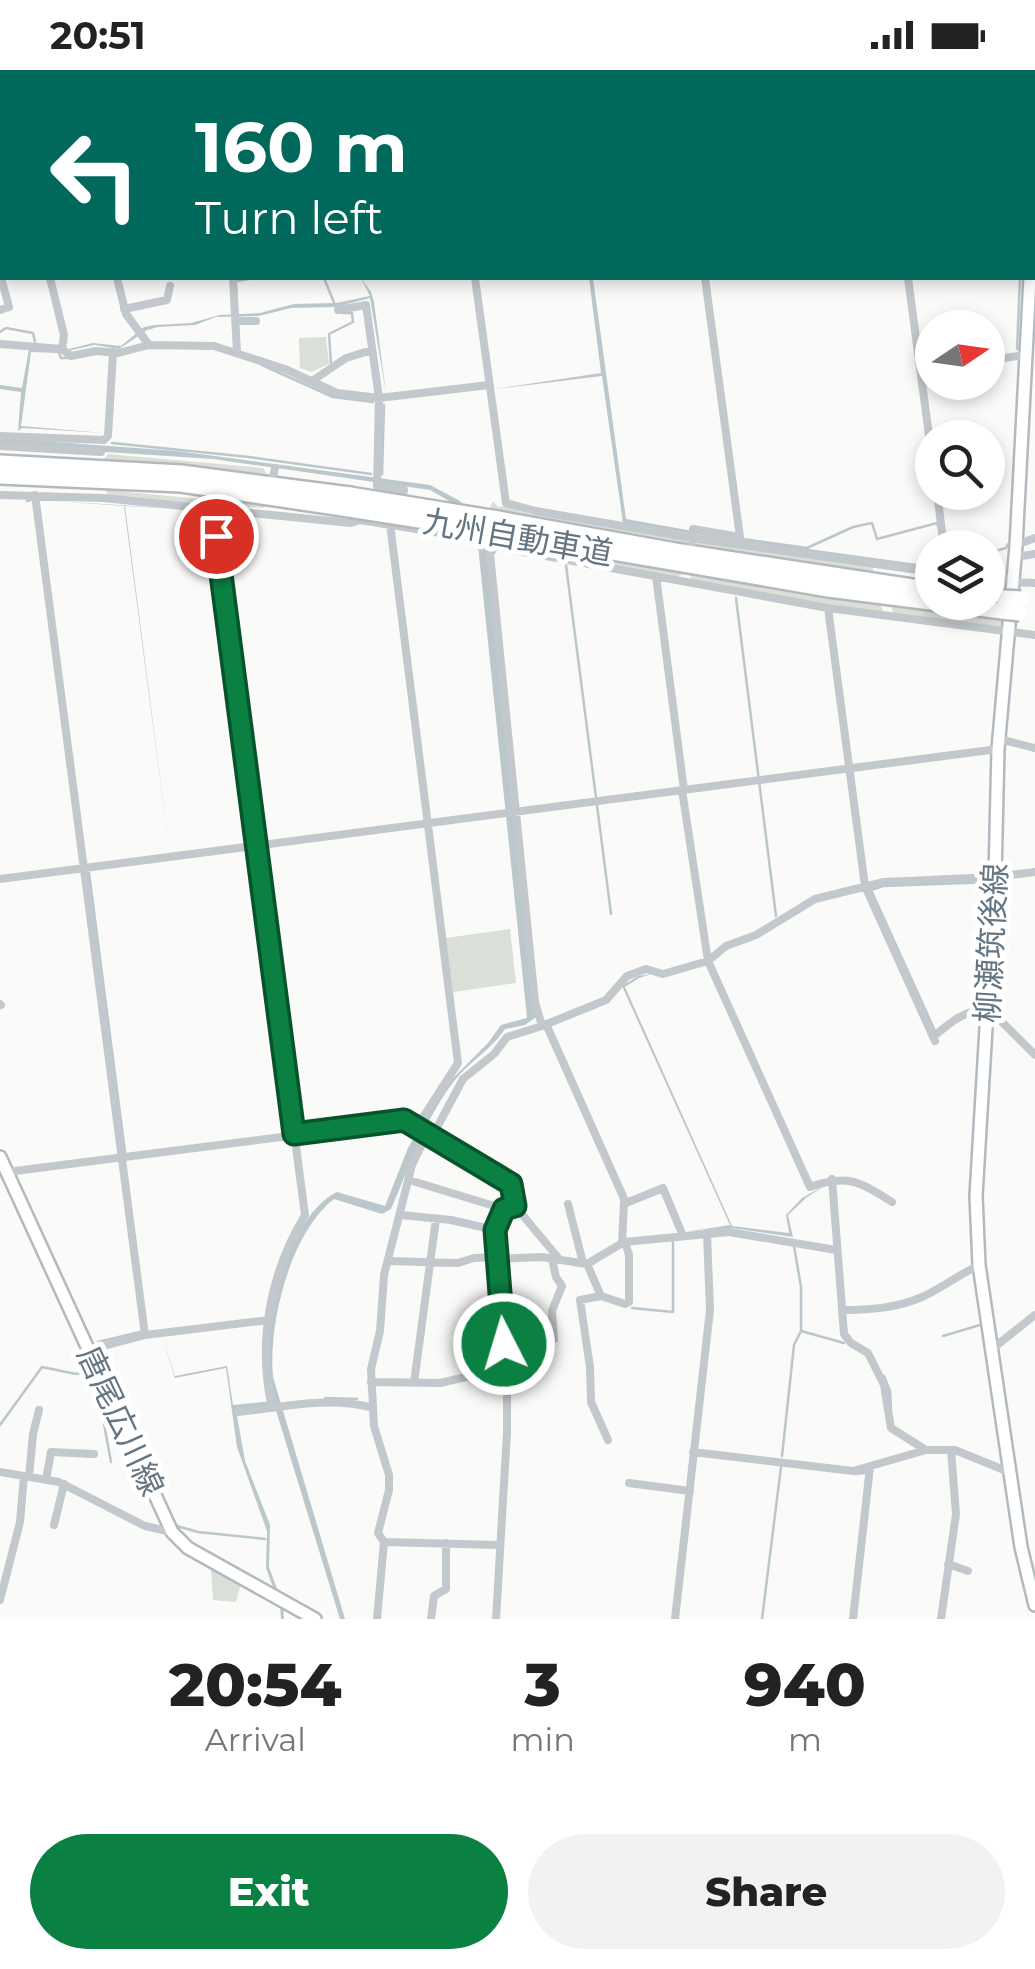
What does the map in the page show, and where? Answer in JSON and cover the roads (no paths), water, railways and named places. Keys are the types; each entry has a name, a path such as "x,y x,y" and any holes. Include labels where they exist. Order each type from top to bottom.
{"highway":[{"name":"九州自動車道","path":"0,463 181,473 847,592 915,597"},
{"name":"九州自動車道","path":"0,476 180,484 349,502"},
{"name":"九州自動車道","path":"497,532 675,552 915,587"}],"main road":[{"name":"柳瀬筑後線","path":"1032,280 999,744 976,1196 979,1265 1021,1547 1035,1605"},
{"name":"唐尾広川線","path":"0,1157 172,1532 188,1548 315,1619"}],"street":[{"path":"0,310 10,307 2,280"},
{"path":"50,280 64,335 62,349"},
{"path":"117,280 124,309 150,345"},
{"path":"233,280 237,352"},
{"path":"475,280 506,503 691,542 915,571"},
{"path":"691,542 693,529 740,537 705,280"},
{"path":"908,280 915,331"},
{"path":"124,309 168,300 170,286"},
{"path":"7,1172 422,1118 458,1063 394,524 404,490 376,486 379,398 366,305 338,310"},
{"path":"237,321 256,320"},
{"path":"0,344 62,349 71,356 150,345 214,346 337,393 379,398 489,384"},
{"path":"312,381 346,358 372,350"},
{"path":"0,436 104,440 108,436 113,352"},
{"path":"1005,358 1026,355"},
{"path":"0,446 101,452"},
{"path":"0,495 267,509 497,532 656,576 686,576 828,608 1035,635"},
{"path":"36,495 145,1336"},
{"path":"212,508 305,1215 281,1261 269,1320 264,1363 276,1408"},
{"path":"497,532 490,554 535,1002 626,1203 663,1188 683,1236"},
{"path":"1015,551 1035,538"},
{"path":"1015,551 1035,554"},
{"path":"656,576 708,961 810,1187 832,1180 863,1183 891,1202"},
{"path":"1005,579 1035,583"},
{"path":"888,604 890,616"},
{"path":"828,608 865,886 934,1040 949,1020 988,1008 1035,1055"},
{"path":"0,879 848,768 999,744 1035,748"},
{"path":"453,1151 454,1144 434,1133 462,1079 494,1054 507,1036 606,1000 628,976 646,969 663,974 708,961 726,946 756,935 815,900 865,886 1035,872"},
{"path":"404,1120 511,1184 515,1206 556,1260 556,1276 562,1286 552,1311 554,1339"},
{"path":"377,1619 384,1542 378,1533 389,1475 374,1426 372,1382 388,1262 419,1146 426,1136"},
{"path":"409,1180 504,1209 515,1206"},
{"path":"832,1180 844,1334 868,1353 884,1385 891,1428 926,1450"},
{"path":"608,1440 590,1402 590,1366 580,1300 601,1296 629,1302 624,1199"},
{"path":"568,1204 585,1264 601,1296"},
{"path":"496,1619 507,1374 495,1230 504,1209"},
{"path":"401,1216 495,1230"},
{"path":"414,1383 436,1219"},
{"path":"388,1262 496,1258 585,1264 624,1242 730,1232 836,1250"},
{"path":"676,1619 710,1310 707,1233"},
{"path":"842,1310 875,1310 925,1296 979,1265"},
{"path":"992,1349 1035,1315"},
{"path":"89,1350 145,1336 269,1320"},
{"path":"372,1382 440,1383 507,1374"},
{"path":"238,1412 322,1402 372,1408"},
{"path":"0,1600 20,1522 39,1410"},
{"path":"692,1452 853,1471 926,1450 951,1450 1011,1473"},
{"path":"941,1619 956,1514 951,1450"},
{"path":"46,1480 51,1452 94,1454"},
{"path":"853,1619 870,1467"},
{"path":"0,1472 64,1484 145,1526 172,1532"},
{"path":"630,1483 690,1491"},
{"path":"54,1526 64,1484"},
{"path":"384,1542 498,1545"},
{"path":"432,1619 434,1596 446,1589 446,1544"},
{"path":"1021,1547 1035,1545"},
{"path":"948,1564 968,1571"}],"waterway":[{"path":"238,281 243,280"},
{"path":"325,280 335,305"},
{"path":"1017,349 1020,280"},
{"path":"331,364 329,334 353,322 352,313 342,313"},
{"path":"0,332 6,328 33,333 35,342"},
{"path":"59,353 61,358 68,358"},
{"path":"262,365 333,397 373,402"},
{"path":"382,474 384,405"},
{"path":"112,443 371,474"},
{"path":"27,501 31,500"},
{"path":"743,539 807,548 853,527 872,523 877,539 937,523 938,526"},
{"path":"1005,548 1008,544"},
{"path":"566,565 611,914"},
{"path":"736,598 776,916"},
{"path":"89,873 125,1152"},
{"path":"935,1031 871,890 883,886 990,882"},
{"path":"632,1308 673,1312 673,1242"},
{"path":"794,1246 801,1287 801,1331 844,1343"},
{"path":"943,1336 980,1325"},
{"path":"782,1456 794,1345 801,1331"},
{"path":"98,1342 140,1332"},
{"path":"0,1425 42,1367 76,1374 89,1372"},
{"path":"88,1368 91,1383"},
{"path":"884,1376 891,1409"},
{"path":"93,1388 111,1462"},
{"path":"325,1398 357,1399"},
{"path":"762,1619 781,1467"},
{"path":"853,1474 865,1473"},
{"path":"177,1526 265,1539"}],"tunnel":[{"path":"882,575 888,604"}]}
